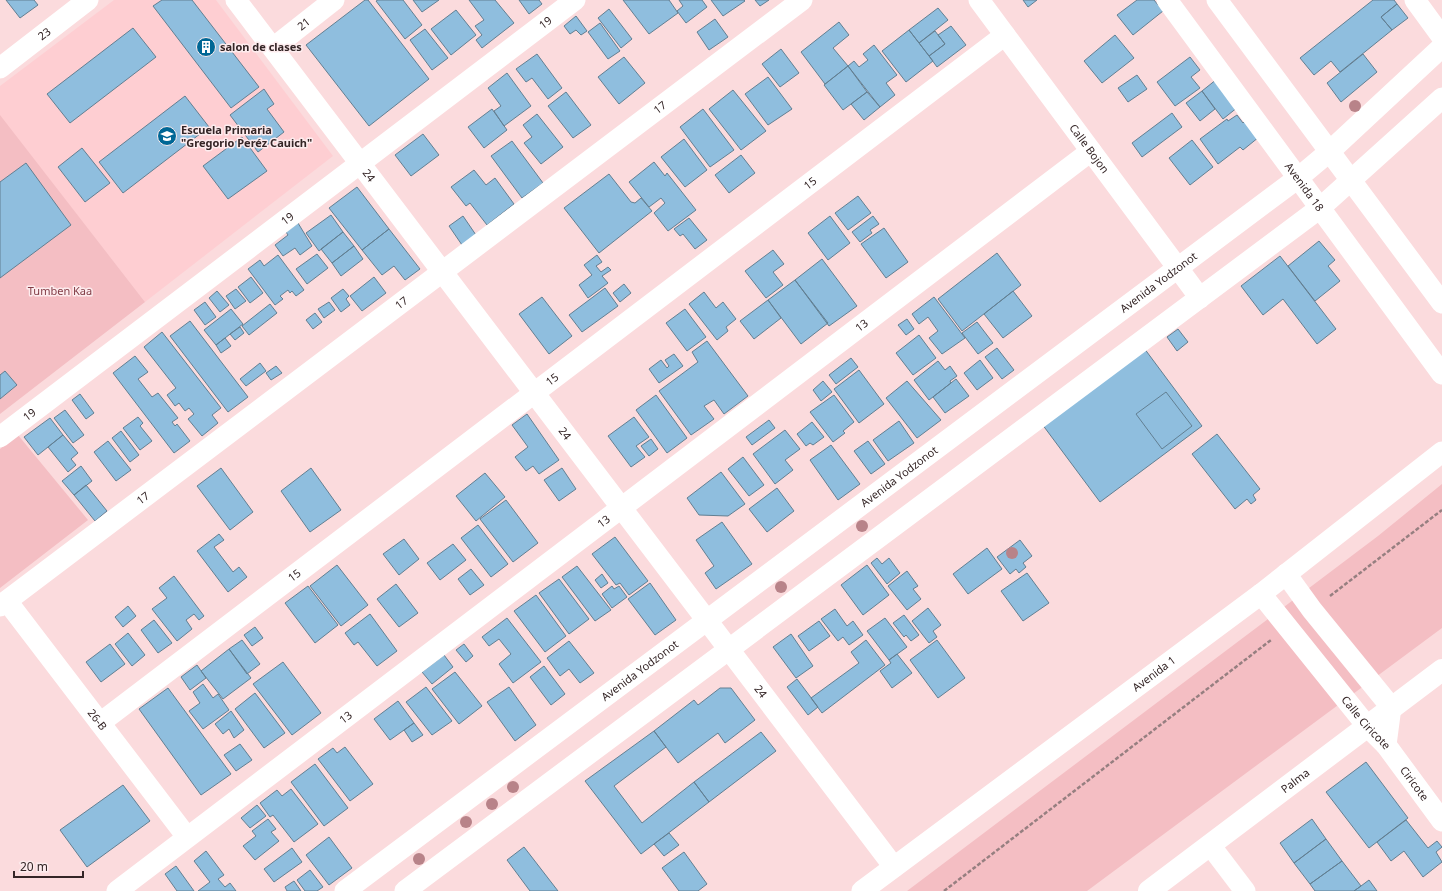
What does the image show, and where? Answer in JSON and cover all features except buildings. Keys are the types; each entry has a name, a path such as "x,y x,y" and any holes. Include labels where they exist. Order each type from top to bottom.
{"street":[{"name":"23","path":"0,68 88,0"},
{"name":"24","path":"236,0 894,867"},
{"name":"21","path":"273,48 334,0"},
{"name":"19","path":"0,437 575,0"},
{"name":"17","path":"3,604 802,0"},
{"name":"Calle Bojon","path":"979,0 1200,298"},
{"name":"Avenida 18","path":"1167,0 1442,374"},
{"path":"1217,0 1442,303"},
{"path":"1415,0 1442,37"},
{"name":"15","path":"100,723 1005,35"},
{"name":"Avenida Yodzonot","path":"345,891 1298,178 1330,152 1442,47"},
{"path":"405,891 730,650 1320,208 1352,181 1442,98"},
{"name":"13","path":"117,891 1091,151"},
{"name":"Avenida 1","path":"862,891 1261,594 1442,452"},
{"path":"1286,574 1312,610 1391,707"},
{"name":"Calle Ciricote","path":"1261,594 1367,726 1386,746"},
{"name":"26-B","path":"3,604 100,723 187,838"},
{"name":"Palma","path":"1149,891 1442,670"},
{"name":"Calle Ciricote","path":"1386,746 1391,707"},
{"name":"Ciricote","path":"1386,746 1442,821"},
{"path":"1210,845 1245,891"}],"path":[{"path":"1312,610 1442,510"},
{"path":"944,891 1288,628"}],"shaded area":[{"name":"Escuela Primaria \"Gregorio Peréz Cauich\"","path":"114,0 216,0 333,156 145,302 0,116 0,86"}],"green space":[{"name":"Tumben Kaa","path":"0,115 145,302 0,414"},
{"path":"18,435 88,520 0,588 0,449"},
{"path":"1442,484 1442,628 1087,891 907,891 1378,536"}],"place":[{"name":"salon de clases","path":"206,47"},
{"name":"Escuela Primaria \"Gregorio Peréz Cauich\"","path":"167,136"}]}
